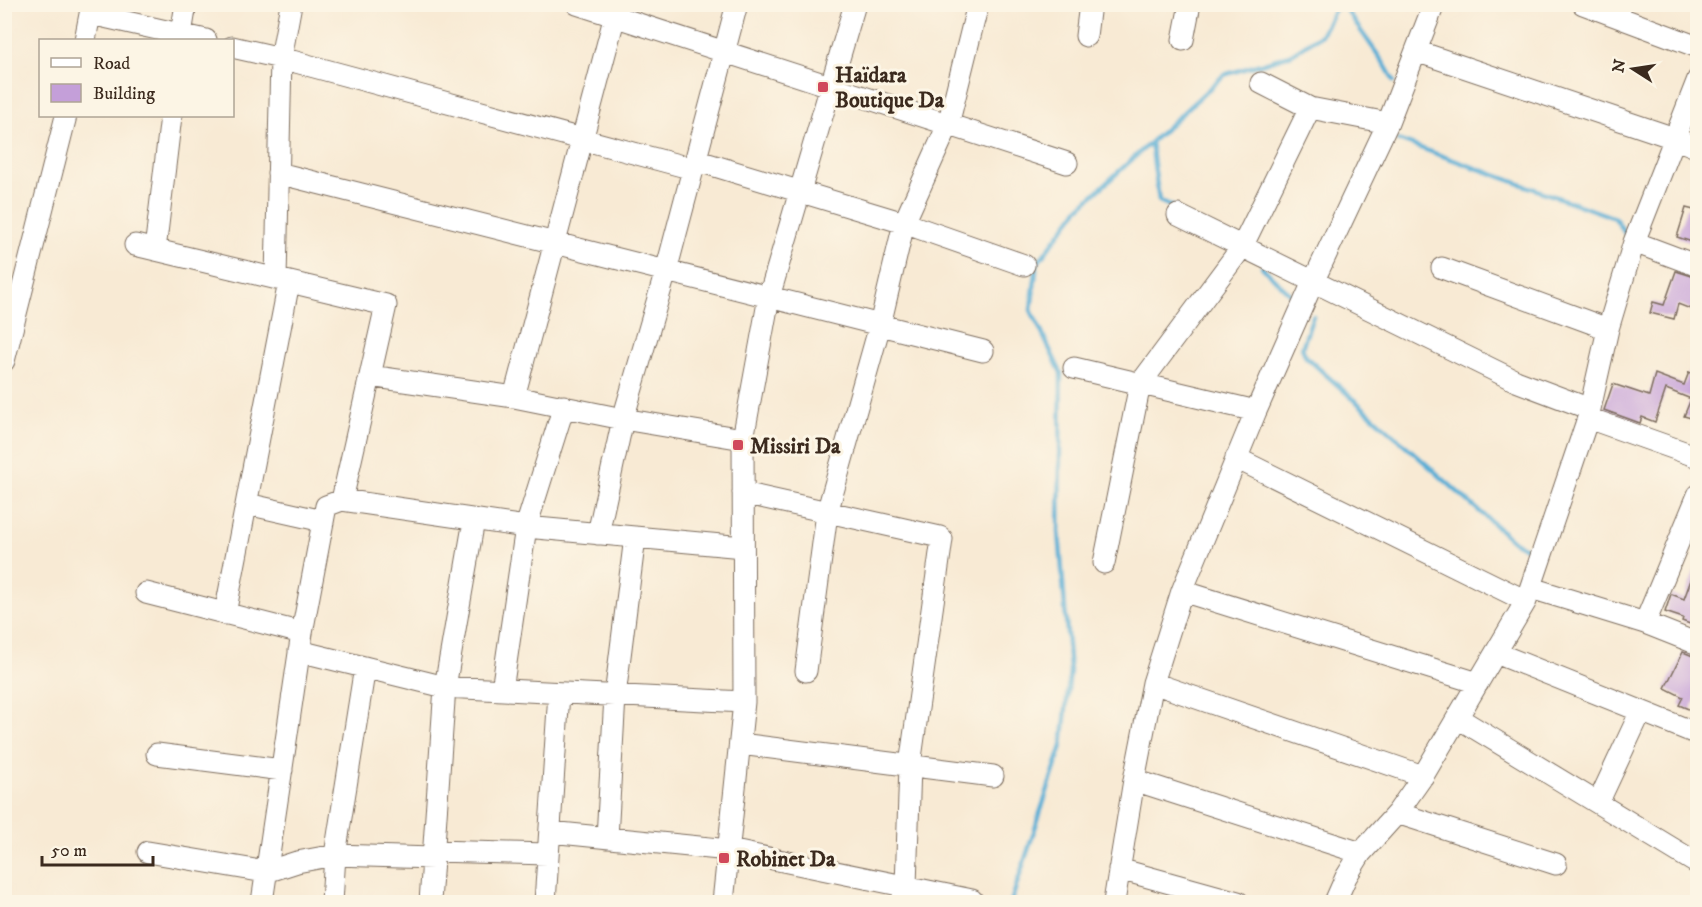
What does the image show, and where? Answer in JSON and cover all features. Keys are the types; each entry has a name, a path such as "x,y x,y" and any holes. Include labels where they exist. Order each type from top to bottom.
{"street":[{"path":"85,39 92,9 180,38 186,4"},
{"path":"225,614 247,504 283,281 278,173 281,58 291,4"},
{"path":"577,4 616,11 724,52 1068,163"},
{"path":"598,534 623,419 666,271 737,4"},
{"path":"723,903 744,702 743,439 770,297 855,4"},
{"path":"806,671 828,513 880,325 904,223 948,125 978,4"},
{"path":"1086,36 1090,4"},
{"path":"1183,40 1190,4"},
{"path":"1114,903 1153,682 1182,591 1256,411 1313,282 1388,123 1434,4"},
{"path":"1583,4 1698,47"},
{"path":"514,397 616,11"},
{"path":"234,47 582,139 694,164 800,192 904,223 1024,265"},
{"path":"1416,51 1698,148"},
{"path":"1335,903 1346,877 1361,853 1397,813 1424,776 1529,594 1589,413 1608,329 1634,242 1698,78"},
{"path":"1261,83 1310,108 1388,123"},
{"path":"1104,562 1140,384 1242,247 1310,108"},
{"path":"4,361 66,117"},
{"path":"171,117 145,248 386,305 342,500"},
{"path":"278,173 982,351"},
{"path":"1178,215 1516,381 1698,457"},
{"path":"1634,242 1698,266"},
{"path":"1442,268 1608,329"},
{"path":"1074,369 1256,411"},
{"path":"370,376 514,397 623,419 743,439"},
{"path":"502,690 526,527 564,406"},
{"path":"1236,458 1529,594 1645,623 1698,644"},
{"path":"743,493 942,539 910,765 904,894"},
{"path":"1645,623 1690,535 1698,495"},
{"path":"262,903 301,642 326,506 342,500 526,527 743,547"},
{"path":"247,504 324,521"},
{"path":"430,903 445,687 474,520"},
{"path":"607,838 615,696 635,537"},
{"path":"1182,591 1478,683"},
{"path":"146,593 225,614 365,668 445,687 744,702"},
{"path":"1496,653 1698,734"},
{"path":"332,903 335,855 365,668"},
{"path":"1153,682 1424,776"},
{"path":"545,903 559,693"},
{"path":"1598,803 1641,711"},
{"path":"1458,718 1698,864"},
{"path":"740,744 993,776"},
{"path":"157,754 282,770"},
{"path":"1134,780 1361,853"},
{"path":"1397,813 1556,864"},
{"path":"549,832 729,850 904,894 972,900"},
{"path":"148,852 266,872 297,862 335,855 548,854"},
{"path":"1119,869 1238,903"}],"building":[{"path":"1686,208 1698,211 1698,244 1677,237"},
{"path":"1676,271 1698,278 1698,312 1678,304 1674,319 1650,313 1653,302 1664,305"},
{"path":"1689,372 1698,376 1698,420 1684,416 1691,399 1666,389 1655,422 1642,417 1640,423 1604,410 1613,384 1649,396 1655,374 1684,385"},
{"path":"1696,566 1698,566 1698,627 1682,621 1683,618 1665,612 1671,594 1684,599"},
{"path":"1683,652 1698,658 1698,694 1691,710 1679,705 1683,697 1665,688"}],"waterway":[{"path":"1011,902 1062,746 1070,671 1059,532 1061,373 1031,310 1037,264 1078,209 1224,75 1290,55 1321,35 1338,4"},
{"path":"1342,4 1394,81"},
{"path":"1398,140 1615,218 1628,238"},
{"path":"1151,142 1159,201 1175,208"},
{"path":"1262,267 1292,296"},
{"path":"1313,316 1302,348 1306,357 1514,542 1532,551 1537,550"}],"place":[{"name":"Haïdara Boutique Da","path":"823,87"},
{"name":"Missiri Da","path":"738,445"},
{"name":"Robinet Da","path":"724,858"}]}
